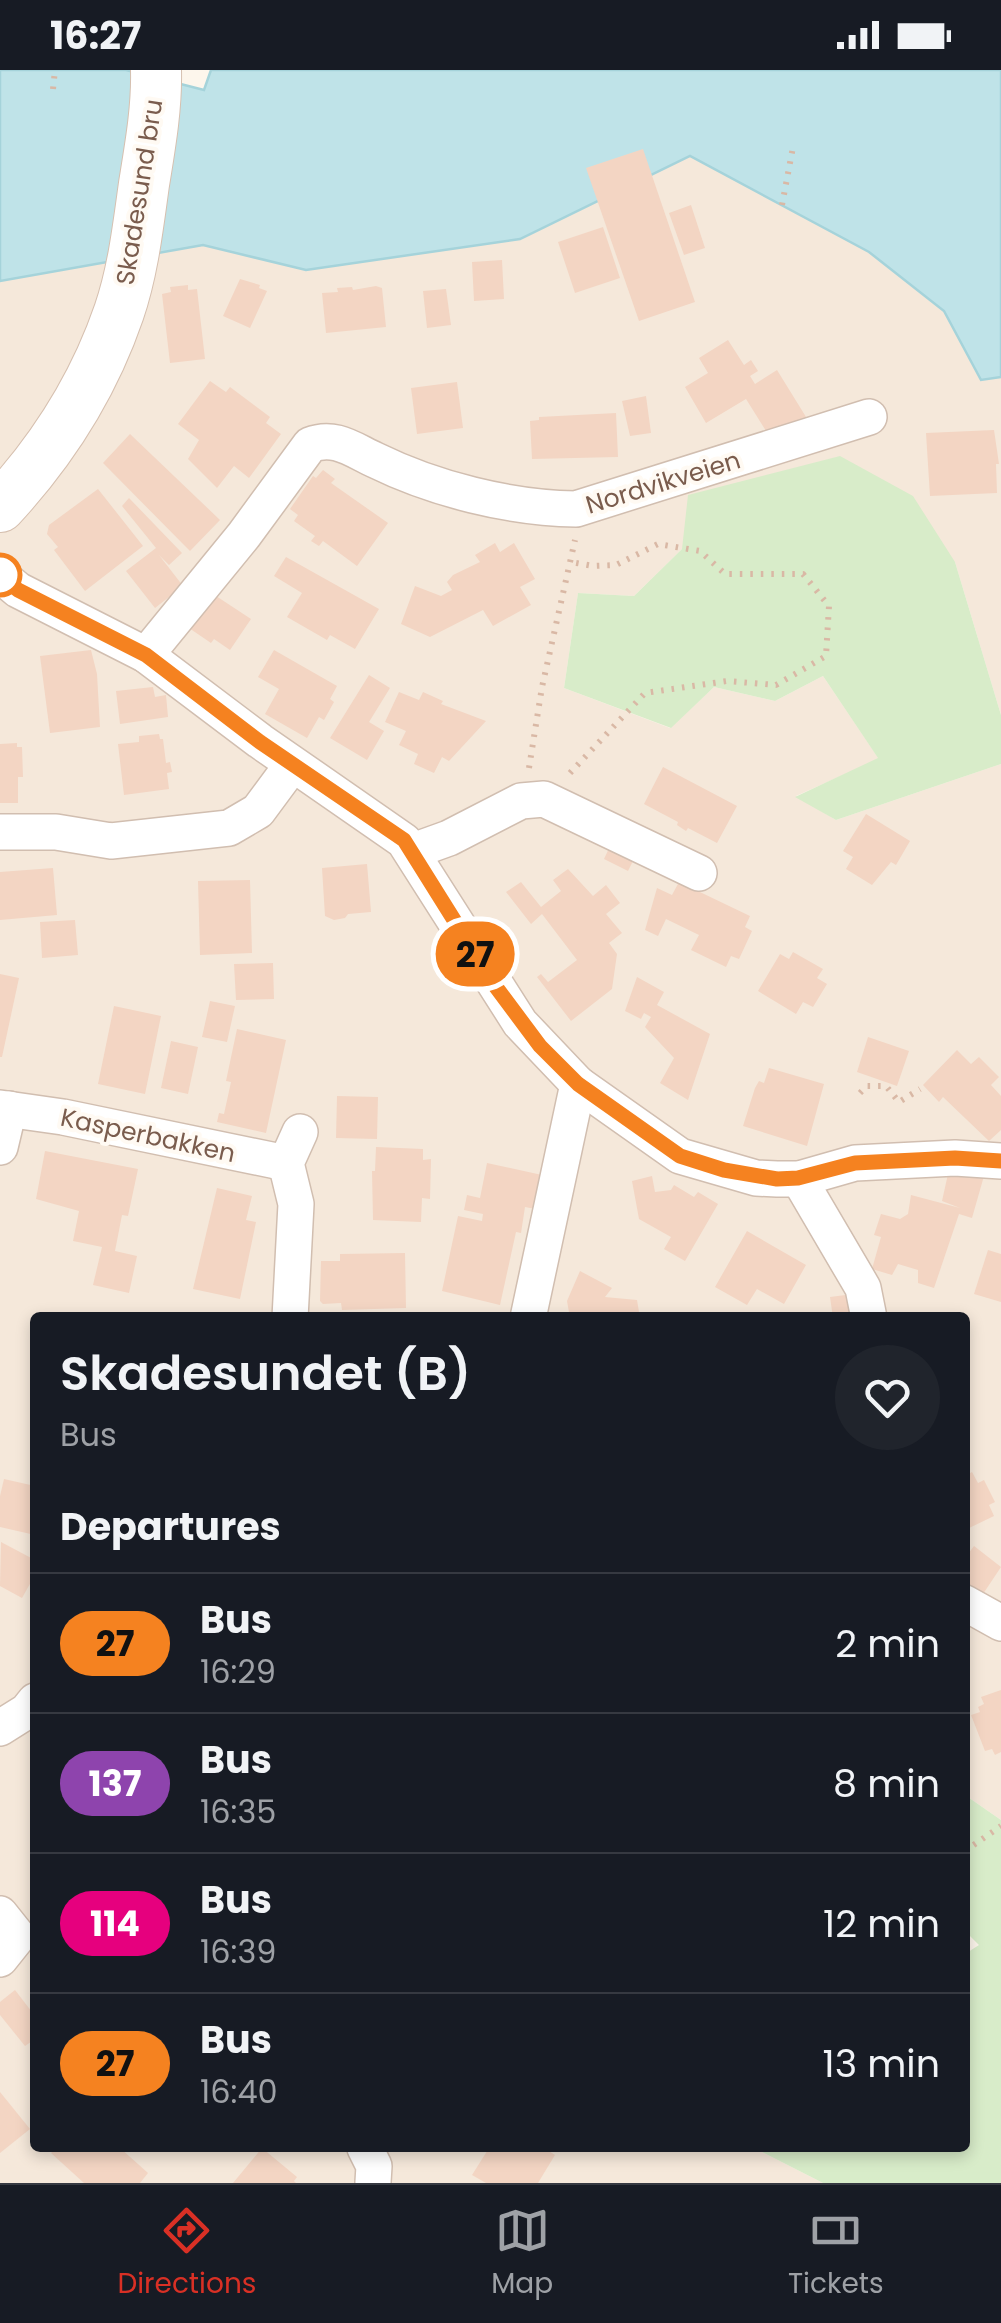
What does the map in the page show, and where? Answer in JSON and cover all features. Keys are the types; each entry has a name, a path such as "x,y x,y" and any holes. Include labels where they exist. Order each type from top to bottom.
{"street":[{"name":"Skadesund bru","path":"0,508 30,475 67,423 118,315 134,253 148,164 156,70"},
{"name":"Nordvikveien","path":"146,655 235,546 310,445 322,440 334,441 400,472 460,492 548,509 576,509 869,416"},
{"path":"0,575 18,590 146,655 292,765 394,833 412,851 520,1023 578,1084 680,1156 756,1178 798,1178 855,1163 955,1158 1001,1161"},
{"path":"0,832 56,832 111,841 229,828 258,810 292,765"},
{"path":"412,851 532,800 698,873"},
{"path":"529,1312 578,1084"},
{"name":"Kasperbakken","path":"0,1148 4,1109 293,1148 296,1204 290,1312"},
{"path":"798,1178 863,1288 868,1312"},
{"path":"970,1606 1001,1623"},
{"path":"0,1728 30,1708"},
{"path":"0,1914 16,1934 0,1960"},
{"path":"368,2152 374,2166 372,2183"}],"path":[{"path":"53,89 55,70"},
{"path":"782,205 793,148"},
{"path":"532,800 578,526 576,509"},
{"path":"532,800 645,693 727,682 776,684 826,656 830,606 804,574 725,574 700,550 658,544 616,565 571,562"},
{"path":"860,1093 867,1086 886,1086 899,1102 920,1089"},
{"path":"970,1848 1001,1826"}],"shaded area":[{"path":"690,156 869,252 944,311 981,379 1001,377 1001,715 955,562 682,549 634,596 578,593 564,688 670,728 714,687 775,701 823,676 879,759 796,796 836,820 1001,764 1001,1820 970,1798 970,1312 30,1312 30,2152 762,2152 823,2183 0,2183 0,281 204,245 306,270 519,239"}],"green space":[{"path":"840,456 913,496 955,562 1001,715 1001,764 836,820 795,797 878,758 823,676 775,701 714,687 671,728 564,688 578,593 634,596 682,549 688,495"},
{"path":"970,1798 1001,1820 1001,2183 823,2183 762,2152 970,2152 970,1951 979,1945 970,1936"}],"water":[{"path":"0,70 126,70 204,90 211,70 1001,70 1001,377 981,380 944,311 869,252 690,156 520,239 306,270 203,245 0,281"}],"building":[{"path":"643,149 695,302 639,321 586,168"},
{"path":"691,205 705,248 684,255 669,213"},
{"path":"603,227 620,278 575,293 558,242"},
{"path":"502,260 504,299 474,301 472,262"},
{"path":"240,279 267,291 250,328 223,316"},
{"path":"188,285 188,290 197,289 205,359 170,363 162,294 171,292 170,287"},
{"path":"337,288 382,288 386,327 326,333 322,293 338,292"},
{"path":"446,289 451,325 427,328 423,291"},
{"path":"728,340 744,365 751,360 758,371 750,376 755,384 777,370 811,425 776,447 746,399 706,423 685,387 708,373 699,358"},
{"path":"210,381 226,392 230,387 270,417 266,423 281,434 249,478 234,466 217,488 188,459 199,440 178,424"},
{"path":"457,382 463,428 417,434 411,388"},
{"path":"646,396 651,433 630,436 622,401"},
{"path":"616,413 618,457 532,459 530,421 539,417"},
{"path":"994,430 999,464 997,493 930,496 926,433"},
{"path":"130,434 220,520 190,551 103,463"},
{"path":"323,470 335,479 331,483 388,523 357,566 323,541 319,546 311,541 315,536 294,521 298,515 290,509 313,476 316,478"},
{"path":"98,489 143,546 85,591 54,550 58,547 47,534 49,525"},
{"path":"129,498 182,553 169,565 159,555 183,586 155,608 126,571 156,548 122,506"},
{"path":"495,543 500,552 514,543 535,579 520,587 531,605 493,626 483,610 430,637 401,624 415,586 441,596 452,590 447,582 453,575 480,562 475,555"},
{"path":"286,557 379,609 355,649 330,635 327,640 287,617 302,593 274,576"},
{"path":"213,594 251,619 230,650 189,628"},
{"path":"91,650 97,674 100,727 50,733 40,656"},
{"path":"274,650 337,686 324,720 319,717 307,738 265,714 279,689 258,677"},
{"path":"369,675 390,688 369,722 384,731 367,760 330,738"},
{"path":"153,687 155,697 166,695 168,717 120,724 116,691"},
{"path":"399,692 419,700 423,692 443,701 441,704 486,721 449,761 442,757 434,773 414,764 418,754 399,745 406,731 385,722"},
{"path":"159,734 172,772 167,773 169,789 124,795 118,744 139,742 139,736"},
{"path":"17,743 17,747 22,747 23,777 18,777 18,803 0,803 0,744"},
{"path":"663,767 737,806 717,843 688,828 686,831 678,822 644,804"},
{"path":"866,814 910,841 896,865 891,862 872,885 846,869 853,857 843,851"},
{"path":"611,844 635,857 628,871 604,859"},
{"path":"367,864 371,912 334,920 325,916 322,868"},
{"path":"53,868 57,915 0,920 0,872"},
{"path":"568,869 593,896 606,885 620,903 606,914 622,933 609,943 617,954 612,989 571,1021 537,977 541,974 548,982 577,960 542,914 531,924 506,892 521,882 541,907 561,891 553,880"},
{"path":"250,880 252,953 200,955 198,881"},
{"path":"679,882 750,916 745,927 752,931 739,959 731,956 726,967 691,950 699,935 666,919 658,936 645,930 657,888 672,895"},
{"path":"75,920 78,955 42,958 40,922"},
{"path":"793,952 823,969 817,978 827,984 813,1007 803,1002 796,1014 758,991 780,954 789,959"},
{"path":"273,963 274,999 236,1000 234,964"},
{"path":"0,974 19,978 2,1057 0,1057"},
{"path":"637,977 664,992 657,1005 710,1034 688,1100 660,1083 674,1058 645,1027 651,1017 644,1013 641,1019 625,1011"},
{"path":"210,1001 235,1006 227,1042 202,1037"},
{"path":"114,1006 161,1016 145,1094 98,1084"},
{"path":"237,1029 286,1040 266,1133 217,1122 219,1113 224,1114 231,1082 226,1081"},
{"path":"868,1037 909,1051 897,1086 857,1072"},
{"path":"171,1041 198,1047 188,1094 161,1088"},
{"path":"957,1050 971,1064 979,1057 999,1077 991,1085 1001,1096 1001,1130 989,1141 943,1097 939,1102 923,1085"},
{"path":"769,1068 824,1084 807,1146 743,1126 755,1088 759,1081 764,1083"},
{"path":"337,1096 378,1097 377,1139 336,1138"},
{"path":"376,1147 423,1149 423,1160 431,1159 430,1199 422,1198 421,1222 373,1220 372,1171"},
{"path":"45,1151 138,1169 128,1216 122,1215 115,1251 137,1256 129,1293 93,1285 102,1247 73,1241 79,1211 36,1199"},
{"path":"487,1163 542,1175 535,1209 525,1207 521,1233 516,1232 500,1305 442,1291 458,1216 482,1221 483,1214 464,1210 467,1195 480,1198"},
{"path":"948,1174 984,1176 972,1218 959,1214 934,1288 918,1283 918,1270 898,1264 892,1275 872,1269 881,1237 874,1235 881,1214 900,1219 908,1214 911,1195 960,1208 942,1201"},
{"path":"652,1176 655,1192 671,1190 674,1185 694,1197 698,1192 718,1204 685,1261 664,1249 671,1237 639,1219 632,1181"},
{"path":"217,1188 252,1196 246,1220 256,1222 240,1299 193,1289"},
{"path":"747,1231 806,1265 784,1304 757,1289 747,1305 715,1287"},
{"path":"988,1250 1001,1254 1001,1302 974,1294"},
{"path":"405,1253 406,1308 342,1310 341,1303 320,1301 321,1261 340,1261 340,1254"},
{"path":"580,1271 612,1288 605,1297 637,1300 639,1312 569,1312 567,1301"},
{"path":"853,1294 855,1312 832,1312 830,1297"},
{"path":"970,1473 978,1483 984,1480 995,1502 989,1505 994,1516 970,1528"},
{"path":"4,1479 30,1485 30,1534 0,1527"},
{"path":"1,1542 30,1557 30,1584 22,1598 0,1586"},
{"path":"974,1546 1001,1567 981,1597 970,1588 970,1551"},
{"path":"1001,1690 1001,1752 995,1755 992,1749 985,1751 971,1715 980,1712 978,1707 984,1704 981,1697"},
{"path":"15,1990 30,2010 30,2042 25,2046 0,2015 0,2002"},
{"path":"0,2092 30,2129 0,2153"},
{"path":"124,2152 148,2173 140,2183 84,2183 51,2153"},
{"path":"259,2152 267,2152 297,2177 296,2183 233,2183"},
{"path":"486,2152 555,2155 538,2183 486,2183 472,2175"}],"bus line":[{"name":"27","path":"0,575 18,590 146,655 260,742 404,840 496,987 540,1046 578,1084 680,1156 756,1178 777,1179 798,1178 855,1163 955,1158 1001,1161"}]}
